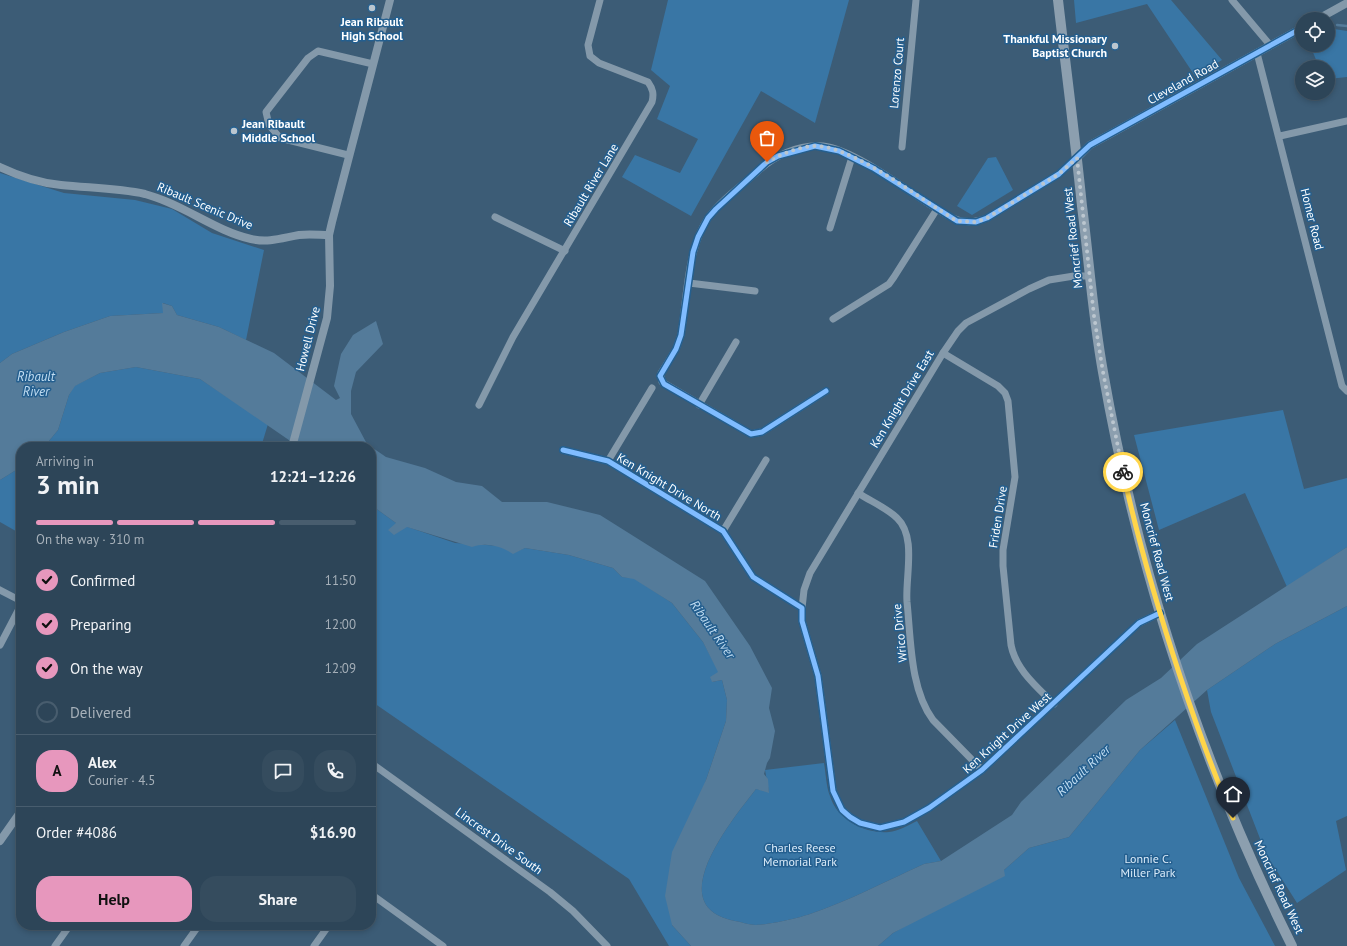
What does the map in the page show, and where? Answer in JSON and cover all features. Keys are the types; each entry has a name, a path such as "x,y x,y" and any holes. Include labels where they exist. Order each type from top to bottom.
{"main road":[{"name":"Moncrief Road West","path":"1058,0 1077,158 1089,276 1103,372 1118,450 1140,544 1172,652 1227,805 1292,946"}],"street":[{"path":"330,235 348,155 390,0"},
{"name":"Ribault River Lane","path":"479,405 513,337 652,102 654,95 648,82 599,63 590,56 588,45 600,0"},
{"name":"Lorenzo Court","path":"902,147 916,0"},
{"path":"1232,0 1270,45"},
{"path":"1331,12 1347,3"},
{"name":"Cleveland Road","path":"1077,158 1096,142 1295,32"},
{"path":"348,155 280,138 269,125 266,112 308,58 318,51 373,64"},
{"name":"Homer Road","path":"1257,53 1280,136 1342,386 1346,390"},
{"path":"1280,136 1347,120"},
{"path":"826,391 756,435 746,433 664,384 661,379 661,373 676,349 681,335 695,244 708,218 716,208 767,162 786,152 815,146 824,146 852,157 873,168 957,221 968,223 987,218 1059,174 1077,158"},
{"path":"830,228 852,157"},
{"name":"Ribault Scenic Drive","path":"0,167 24,176 59,185 145,194 183,208 233,233 251,239 266,241 282,240 299,235 330,235"},
{"path":"833,319 889,284 937,209"},
{"path":"495,217 565,251"},
{"name":"Howell Drive","path":"293,442 327,318 330,286 330,235"},
{"name":"Ken Knight Drive East","path":"802,608 804,590 810,573 943,353 958,331 966,323 1029,288 1049,280 1074,276 1089,276"},
{"path":"689,283 754,291"},
{"path":"699,405 736,342"},
{"name":"Friden Drive","path":"943,353 998,386 1005,393 1008,401 1015,477 1003,550 1003,566 1012,653 1021,669 1054,704"},
{"path":"608,461 652,388"},
{"name":"Ken Knight Drive North","path":"563,450 608,461 723,531 753,577 802,608"},
{"path":"723,531 766,460"},
{"name":"Wrico Drive","path":"858,493 896,517 905,528 909,542 906,589 919,695 927,712 933,720 982,770"},
{"path":"0,590 16,598"},
{"name":"Ken Knight Drive West","path":"802,608 802,621 818,676 833,791 842,810 850,817 860,823 880,828 895,825 929,808 982,770 1139,624 1160,614"},
{"path":"0,645 16,615"},
{"name":"Lincrest Drive South","path":"376,767 550,892 578,916 607,946"},
{"path":"0,841 16,818"},
{"path":"376,898 443,946"},
{"path":"55,946 66,930"},
{"path":"184,946 195,930"},
{"path":"314,946 325,930"}],"green space":[{"path":"668,0 849,0 815,123 761,91 691,216 622,177 635,155 680,173 698,139 657,119 670,86 651,70"},
{"path":"1074,0 1171,0 1222,60 1195,76 1147,4 1076,23"},
{"path":"1335,29 1347,31 1347,77 1335,78 1335,60 1316,60 1313,52 1335,52"},
{"path":"996,157 1013,190 972,215 957,206 988,158"},
{"path":"0,173 64,193 135,200 172,209 212,233 264,250 246,340 219,327 177,315 172,306 163,303 163,313 110,316 64,332 12,354 0,363"},
{"path":"136,367 200,379 268,424 263,442 48,442 58,430 69,395 74,386 100,373"},
{"path":"1283,410 1304,489 1347,478 1347,547 1287,587 1245,493 1159,530 1134,435"},
{"path":"16,470 16,531 0,522 0,480"},
{"path":"376,509 396,523 455,543 502,546 513,553 525,548 569,555 613,568 622,577 634,578 672,603 703,642 719,672 712,682 722,680 727,700 726,721 706,780 672,925 691,946 669,946 629,879 376,704"},
{"path":"1347,606 1347,816 1336,821 1346,870 1297,903 1266,854 1211,712 1207,690 1275,644"},
{"name":"Lonnie C. Miller Park","path":"1175,720 1239,878 1275,946 878,946 893,933 1004,870 1029,848 1069,837 1140,750"},
{"name":"Charles Reese Memorial Park","path":"824,763 830,796 834,805 845,818 862,828 880,832 889,832 903,828 917,821 941,861 924,864 839,903 810,914 791,919 768,924 753,925 735,921 713,913 703,899 702,881 708,861 732,821 756,789 769,792 765,770"}],"water":[{"name":"Ribault River","path":"162,303 172,306 177,315 219,327 274,353 336,400 340,398 334,386 341,354 353,335 376,321 383,344 356,372 351,391 351,414 366,442 292,442 200,379 136,367 100,373 75,386 69,395 58,430 48,442 16,442 16,470 0,480 0,363 12,354 64,332 110,316 163,313"},
{"name":"Ribault River","path":"376,450 386,457 425,468 456,482 482,486 502,502 547,502 600,515 705,581 750,646 772,688 769,708 775,731 770,758 764,774 768,779 769,793 756,789 745,803 719,841 708,861 702,881 703,899 713,913 751,925 761,925 805,916 853,897 924,864 941,861 1012,815 1021,802 1126,700 1161,678 1197,644 1347,547 1347,606 1275,644 1207,690 1140,750 1069,837 1029,848 1004,870 1005,876 893,933 878,946 691,946 672,925 665,896 672,852 706,780 726,721 727,700 722,680 712,682 710,677 718,672 703,642 672,603 634,579 622,577 613,568 569,555 525,548 513,554 504,549 488,545 472,547 407,527 394,535 388,530 396,523 376,509"}],"waterway":[{"path":"1337,25 1347,26"}],"cycle path":[{"path":"826,391 762,432 751,434 664,384 660,376 676,349 681,335 693,252 698,237 708,218 716,209 767,162 778,156 815,146 839,151 873,168 957,221 976,222 987,218 1059,174 1090,145 1295,32"},
{"path":"563,450 608,461 723,531 753,577 802,608 802,621 818,676 833,791 842,810 860,823 880,828 904,822 929,808 982,770 1139,623 1160,613"}],"way so far":[{"path":"767,162 786,152 815,146 824,146 844,153 873,168 957,221 968,223 987,218 1059,174 1077,158 1094,316 1103,372 1123,472"}],"place":[{"name":"Jean Ribault High School","path":"372,8"},
{"name":"Thankful Missionary Baptist Church","path":"1115,46"},
{"name":"Jean Ribault Middle School","path":"234,131"}],"route":[{"path":"1123,472 1155,600 1206,750 1233,818"}]}
